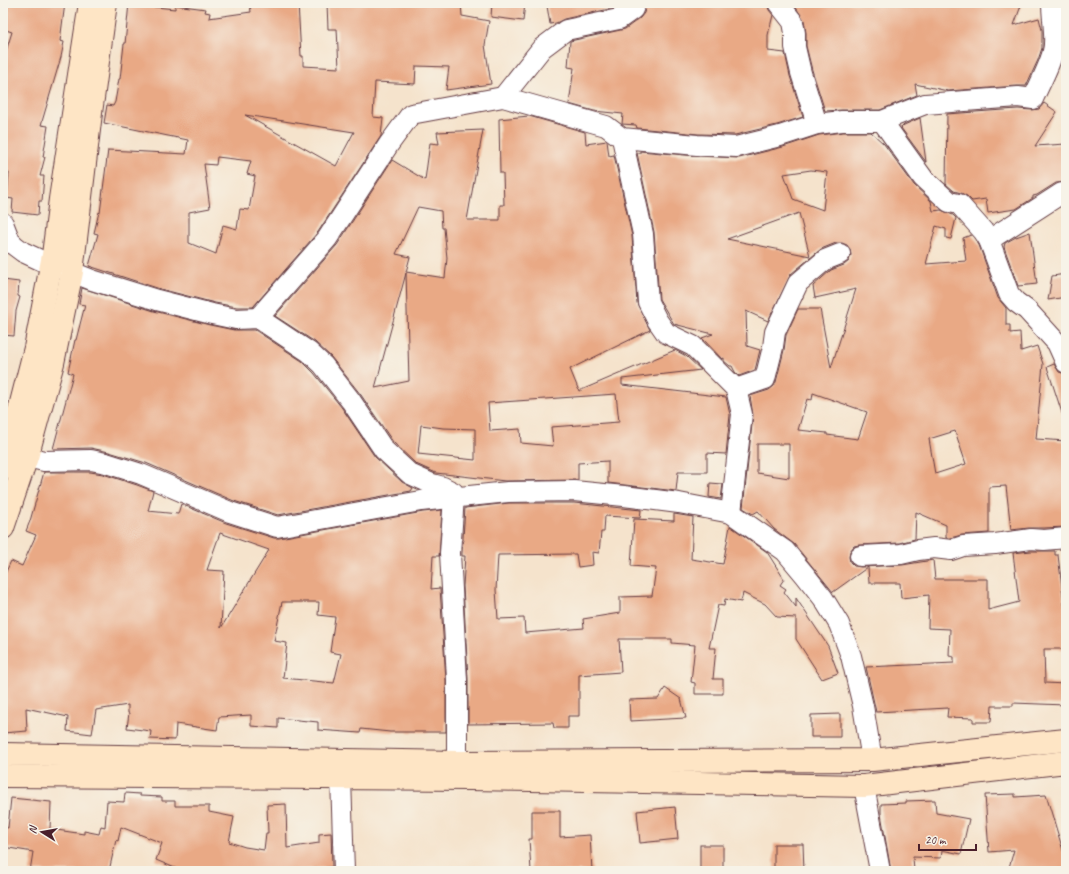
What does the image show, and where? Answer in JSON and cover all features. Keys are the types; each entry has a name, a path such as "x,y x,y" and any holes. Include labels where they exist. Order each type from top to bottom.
{"main road":[{"path":"3,469 10,450 35,348 51,265 90,3"},
{"path":"3,528 27,457 53,363 72,272 106,3"},
{"path":"3,754 457,762 872,760 1066,740"},
{"path":"3,776 469,778 864,786 1066,762"}],"street":[{"path":"503,97 542,48 566,30 619,19 633,9 635,3"},
{"path":"778,3 793,22 795,47 801,73 818,124"},
{"path":"258,318 327,239 389,144 411,114 503,97 606,126 622,138 736,147 780,136 818,124 842,121 882,121 925,104 1018,97 1033,99 1049,61 1054,44 1052,3"},
{"path":"882,121 923,178 949,202 959,204 983,232 989,240 1009,294 1016,302 1027,310 1057,343 1066,363"},
{"path":"622,138 643,234 648,302 657,320 666,333 693,346 736,389 742,414 731,513"},
{"path":"989,240 1062,193 1066,193"},
{"path":"3,223 10,241 15,246 23,252 51,265 92,280 157,300 236,319 258,318 309,352 323,365 351,401 384,450 410,474 453,492 454,497 450,553 457,680 457,762"},
{"path":"736,389 765,379 774,332 798,283 825,260 840,254"},
{"path":"27,457 44,461 91,460 106,463 141,474 230,512 277,527 421,501 508,492 574,491 679,503 731,513 785,551 823,598 839,624 852,656 863,706 872,760"},
{"path":"860,556 901,554 934,548 950,550 963,546 995,544 1030,539 1044,540 1066,538"},
{"path":"341,778 344,871"},
{"path":"864,786 880,871"}],"building":[{"path":"3,3 65,3 60,41 64,42 41,125 48,126 43,157 45,157 40,176 44,176 42,201 39,201 38,215 12,212 13,199 7,198 9,173 3,170 3,61 12,32 3,29"},
{"path":"129,3 146,3 146,6 175,9 175,5 206,9 205,12 210,13 209,18 251,12 250,3 298,3 301,56 303,56 303,66 339,68 337,29 328,29 327,3 461,3 462,16 489,21 485,45 491,84 446,90 449,67 416,66 415,84 375,82 373,117 383,118 381,136 318,232 253,307 237,307 160,289 89,266 98,234 94,233 99,212 100,213 108,150 186,154 188,140 104,123 107,105 113,106 115,102 125,44","holes":["245,115 354,132 336,166","217,157 251,161 247,174 255,176 249,210 240,209 237,229 223,225 216,254 189,243 189,212 210,208 204,164 216,165"]},
{"path":"492,3 525,3 523,21 491,17"},
{"path":"571,3 622,3 614,8 564,19 550,24 547,6"},
{"path":"646,3 767,3 769,10 773,15 768,35 768,51 785,53 790,76 803,117 735,135 698,134 637,128 636,125 622,124 623,114 594,111 569,104 574,68 568,67 570,41 625,29 640,18 644,13"},
{"path":"793,3 1022,3 1014,25 1039,18 1042,30 1042,48 1026,86 948,91 915,84 917,95 880,110 825,111 806,46 804,20"},
{"path":"1044,103 1057,112 1035,146 1066,144 1066,182 1056,183 1033,196 1033,198 1016,209 988,213 986,199 972,201 967,196 954,191 946,184 947,114 1018,109 1032,110 1039,109"},
{"path":"529,116 585,132 586,144 607,141 609,156 614,155 632,236 637,303 650,330 570,369 579,391 675,350 686,356 701,370 622,379 622,385 726,397 730,415 726,454 707,453 707,472 678,472 676,491 608,483 608,461 578,463 578,480 505,481 436,473 416,464 393,442 361,395 331,357 315,342 275,316 337,245 392,160 425,180 430,143 439,144 437,132 483,130 467,220 500,220 500,205 504,205 503,173 500,173 499,119","holes":["418,207 441,211 447,258 445,278 406,272 410,257 396,254","406,273 409,381 375,388","616,394 619,422 551,427 553,446 521,443 520,429 490,431 488,403","421,425 443,428 475,429 475,460 418,454"]},
{"path":"920,118 926,162 901,128 904,125"},
{"path":"843,132 871,132 884,144 914,185 931,201 933,211 941,210 953,215 956,218 951,239 946,238 946,229 936,226 926,264 966,261 963,238 971,235 974,238 979,245 998,298 1006,308 1006,325 1010,325 1010,333 1020,332 1021,351 1037,346 1043,364 1036,439 1066,441 1066,527 1011,530 1006,486 989,487 989,533 946,538 946,525 916,512 915,539 899,543 854,546 850,551 850,562 854,566 861,567 902,565 933,560 935,579 988,579 988,610 1019,602 1013,553 1055,551 1055,555 1058,555 1066,620 1066,649 1044,649 1045,683 1066,684 1066,705 1013,703 1013,706 992,706 991,722 973,722 973,718 947,717 948,708 876,712 866,667 954,663 954,657 949,656 950,629 928,628 929,595 901,598 900,583 869,583 868,567 833,592 794,544 774,529 758,511 753,514 743,508 753,415 750,396 769,390 774,386 784,350 786,335 798,309 820,309 831,368 856,289 815,298 813,286 831,270 844,265 849,261 851,255 850,249 847,245 836,243 821,249 791,274 768,321 746,311 747,346 760,350 755,370 739,376 732,366 724,361 724,358 722,359 702,338 713,334 674,324 659,299 654,232 637,153 640,153 640,151 739,158 783,147 819,135","holes":["811,170 827,172 823,210 793,199 784,174","799,213 810,256 727,239","813,393 867,412 858,439 827,435 827,433 798,430 807,399 812,400","955,431 966,464 935,474 929,439","757,444 789,444 789,478 757,473"]},
{"path":"1030,232 1037,284 1018,286 1004,247 1005,243"},
{"path":"1066,274 1066,297 1048,300 1052,276"},
{"path":"3,280 19,282 18,296 20,297 16,311 14,336 3,335"},
{"path":"82,288 154,311 210,325 234,330 255,330 302,361 314,373 342,408 375,457 402,482 413,488 411,491 278,515 234,501 146,463 109,452 91,448 53,449 73,374 68,372 85,305 79,304"},
{"path":"1054,364 1059,372 1066,374 1066,415 1063,416 1047,367"},
{"path":"44,472 90,472 103,474 153,491 148,511 178,514 181,504 226,523 274,538 442,510 439,556 433,556 431,589 440,588 446,680 446,732 390,732 361,729 360,733 318,730 318,722 278,718 278,728 251,726 251,715 219,717 217,730 176,724 175,740 150,739 151,731 127,728 129,713 128,705 96,710 92,734 67,731 68,717 26,708 27,731 3,733 3,578 11,561 22,566 36,535 26,531","holes":["220,533 269,550 221,628 224,571 207,570","282,602 319,602 318,615 335,617 330,652 341,654 334,683 283,678 287,643 274,641"]},
{"path":"710,483 723,484 721,499 709,497"},
{"path":"509,503 574,503 641,510 640,518 605,516 604,532 601,532 599,553 592,552 593,565 578,567 576,554 498,555 496,590 498,619 524,618 525,633 584,628 583,619 620,613 620,597 652,596 656,568 631,566 634,519 674,521 674,514 693,517 691,559 723,564 730,526 767,552 784,579 780,585 786,589 784,592 796,607 796,598 828,646 838,673 822,679 796,639 796,618 777,617 765,604 743,593 741,602 725,599 724,606 718,605 709,648 716,648 713,679 723,679 723,694 695,694 695,683 691,682 695,645 672,643 672,639 619,639 621,672 579,675 579,716 568,716 568,728 554,728 553,723 468,724 468,679 463,586 465,556 462,556 465,508"},
{"path":"665,688 681,699 686,718 630,721 629,700 658,699"},
{"path":"840,714 840,737 811,737 811,715"},
{"path":"125,793 140,794 140,796 162,797 162,801 175,801 175,806 209,806 209,812 234,817 229,842 245,847 264,850 266,833 268,833 267,805 286,804 287,848 319,843 319,834 331,833 332,867 283,871 182,871 156,860 162,843 121,827 118,841 116,840 109,871 30,871 33,852 3,847 3,827 8,828 11,798 51,802 50,829 84,834 84,831 99,834 101,826 105,827 107,801 124,802"},
{"path":"1015,794 1015,797 1046,795 1066,860 1066,871 1008,871 1014,850 989,852 985,795"},
{"path":"935,800 936,813 969,819 961,854 942,850 941,858 913,857 914,871 891,871 881,814 881,804"},
{"path":"675,807 678,839 640,843 637,811"},
{"path":"532,811 560,811 560,837 590,835 592,871 531,871 529,839 532,839"},
{"path":"774,844 803,844 804,871 774,871"},
{"path":"700,845 723,845 723,871 700,871"}]}
